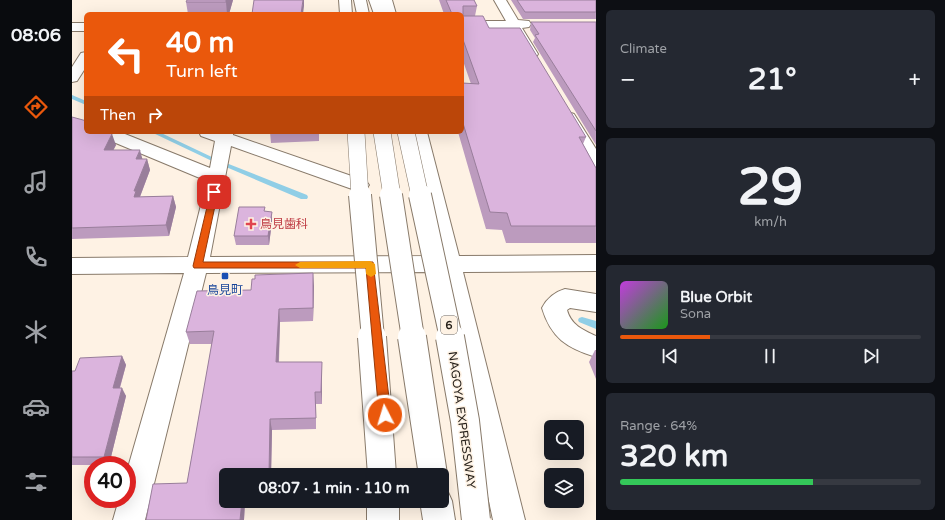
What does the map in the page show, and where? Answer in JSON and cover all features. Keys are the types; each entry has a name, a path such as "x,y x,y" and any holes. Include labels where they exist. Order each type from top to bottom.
{"main road":[{"path":"344,0 346,12"},
{"path":"360,0 363,12"},
{"path":"376,0 379,12"},
{"path":"386,0 389,12"},
{"path":"500,0 537,64"},
{"path":"464,25 536,24"},
{"path":"72,27 84,27"},
{"path":"84,59 72,77 84,82"},
{"path":"561,104 596,163"},
{"path":"110,134 217,178"},
{"path":"129,520 197,266 217,178 219,134 359,185"},
{"path":"355,134 364,250 371,316 382,468"},
{"path":"382,134 432,468"},
{"name":"NAGOYA EXPRESSWAY","path":"406,134 445,305 465,421 476,520"},
{"path":"419,134 509,520"},
{"path":"359,185 370,264 390,468"},
{"path":"72,266 596,263"},
{"path":"596,303 565,298 554,308 557,321 570,335 596,348"},
{"path":"383,508 383,520"},
{"path":"394,508 395,520"},
{"path":"437,508 439,520"}],"building":[{"path":"187,0 226,0 226,2 186,2"},
{"path":"254,0 303,0 301,12 252,12"},
{"path":"446,0 474,0 477,6 463,6 463,12 451,12"},
{"path":"517,0 596,0 596,12 525,12"},
{"path":"464,16 483,16 489,28 520,28 586,137 579,137 596,168 596,226 511,226 507,213 490,212 464,127 464,83 479,84 464,43"},
{"path":"531,22 596,22 596,131 535,35 539,34"},
{"path":"72,117 84,120 84,134 112,134 104,150 140,150 136,159 147,159 134,191 136,191 134,197 173,196 166,225 72,228"},
{"path":"239,207 265,207 264,211 272,212 268,236 234,236"},
{"path":"313,273 313,308 279,309 276,362 322,362 321,392 315,392 316,418 270,419 269,468 219,468 219,508 241,508 240,520 146,520 153,484 187,483 214,331 186,332 197,291 251,290 252,279 255,279 255,275"},
{"path":"122,356 113,388 122,388 104,456 72,457 72,371 75,371 80,358"}],"waterway":[{"path":"72,97 84,102"},
{"path":"158,134 214,160 304,197"},
{"path":"582,320 596,325"}],"slow traffic":[{"path":"300,265 370,264 371,274"}],"place":[{"name":"鳥見歯科","path":"251,224"},
{"name":"鳥見町","path":"225,276"}],"route":[{"path":"214,192 197,266 370,264 385,415"}]}
